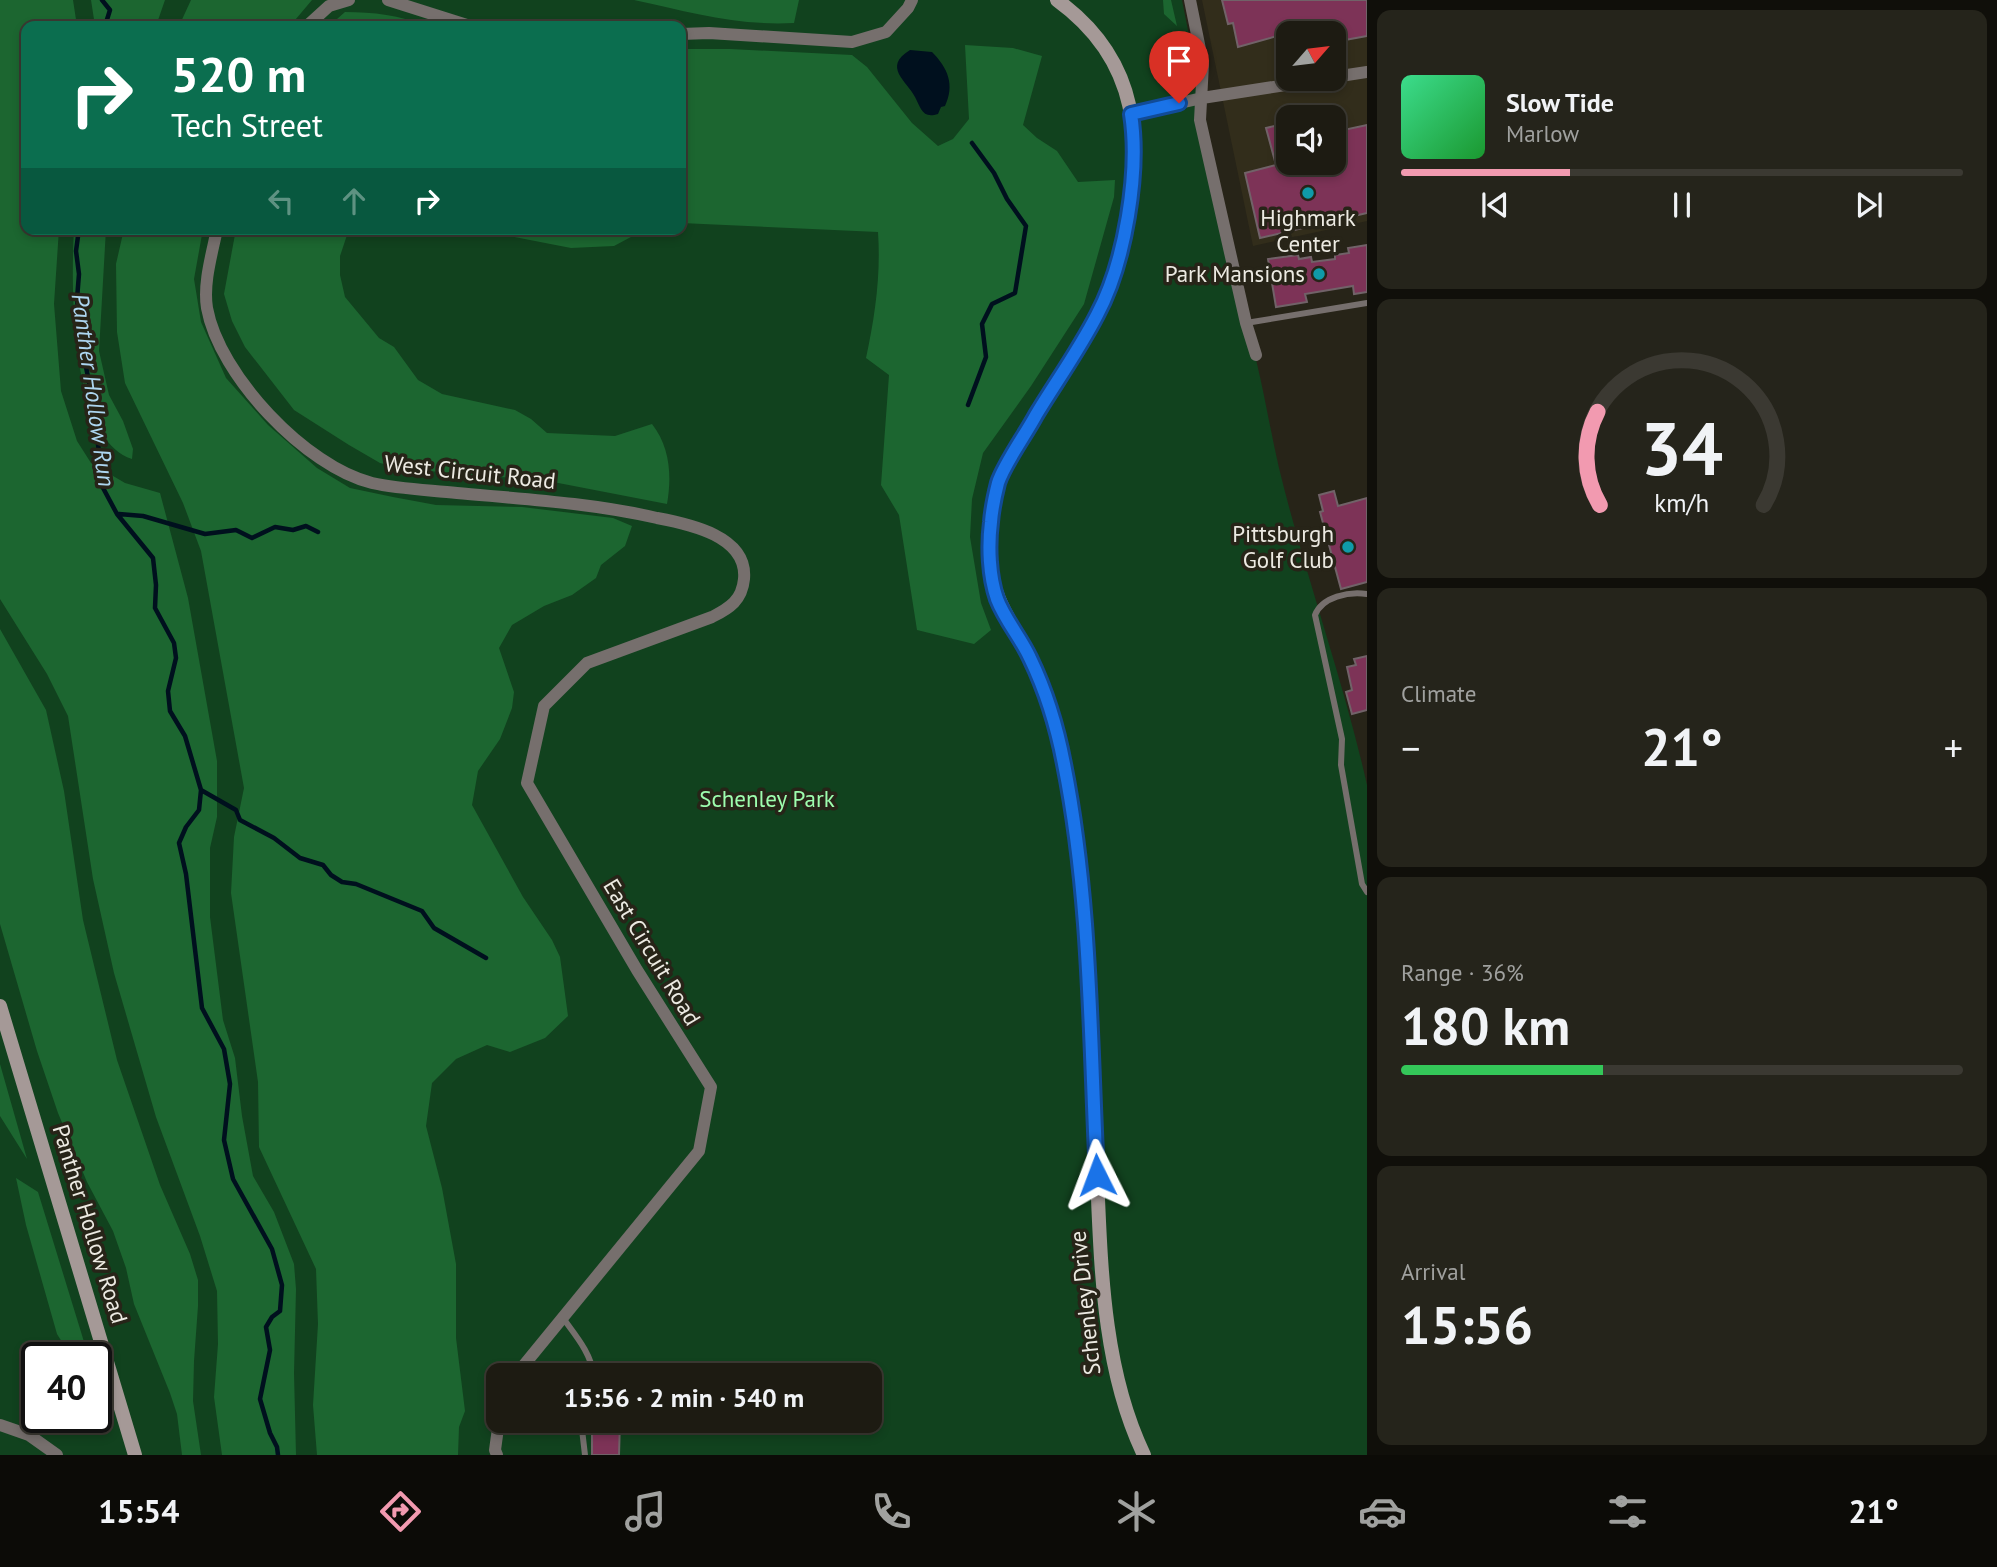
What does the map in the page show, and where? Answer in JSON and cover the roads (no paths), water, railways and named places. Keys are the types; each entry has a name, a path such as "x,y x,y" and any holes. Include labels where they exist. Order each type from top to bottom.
{"street":[{"path":"312,21 329,6 349,0"},
{"path":"388,0 454,21"},
{"path":"686,34 852,42 886,32 912,0"},
{"name":"Schenley Drive","path":"1057,0 1081,20 1104,48 1125,86 1135,141 1134,172 1129,210 1112,280 1098,314 998,481 991,522 990,560 997,599 1029,655 1042,685 1055,722 1065,764 1088,936 1100,1255 1115,1378 1130,1427 1144,1455"},
{"path":"1190,0 1203,64 1200,120 1246,323 1256,355"},
{"path":"1346,76 1367,72"},
{"path":"1131,114 1202,97 1276,86"},
{"name":"West Circuit Road","path":"215,235 208,270 207,307 220,346 240,382 271,417 309,449 336,468 371,483 561,503 657,517 699,529 719,537 733,547 742,560 744,576 741,595 729,608"},
{"name":"East Circuit Road","path":"525,1363 699,1151 710,1087 637,970 527,783 544,706 587,663 704,620 729,608"},
{"name":"Panther Hollow Road","path":"0,1006 135,1455"},
{"path":"0,1425 29,1435 57,1455"},
{"path":"497,1433 497,1455"}],"lane":[{"path":"1246,323 1367,303"},
{"path":"1367,594 1326,600 1315,615 1342,739 1341,765 1363,884 1367,892"},
{"path":"562,1317 581,1342 592,1363"},
{"path":"582,1433 585,1455"}],"water":[{"path":"910,50 932,52 946,71 950,84 948,98 938,114 925,114 899,74 898,62"}],"waterway":[{"name":"Panther Hollow Run","path":"102,0 110,10 107,21"},
{"path":"968,405 986,357 982,324 992,304 1015,293 1026,226 972,143"},
{"name":"Panther Hollow Run","path":"78,235 77,299 81,342 95,412 102,486 117,514 153,558 155,608 174,643 176,658 168,691 170,711 185,736 201,790 199,810 186,827 179,843 186,874 202,1008 224,1049 230,1084 224,1140 233,1179 272,1249 282,1285 280,1311 266,1327 270,1350 260,1399 278,1455"},
{"path":"119,514 143,516 205,534 236,530 252,538 275,527 293,530 306,526 318,532"},
{"path":"201,790 236,810 240,820 274,838 300,858 323,865 331,875 342,882 356,884 422,911 434,928 486,958"}],"place":[{"name":"Highmark Center","path":"1308,193"},
{"name":"Park Mansions","path":"1319,274"},
{"name":"Pittsburgh Golf Club","path":"1348,547"}],"park label":[{"name":"Schenley Park","path":"767,799"}]}
